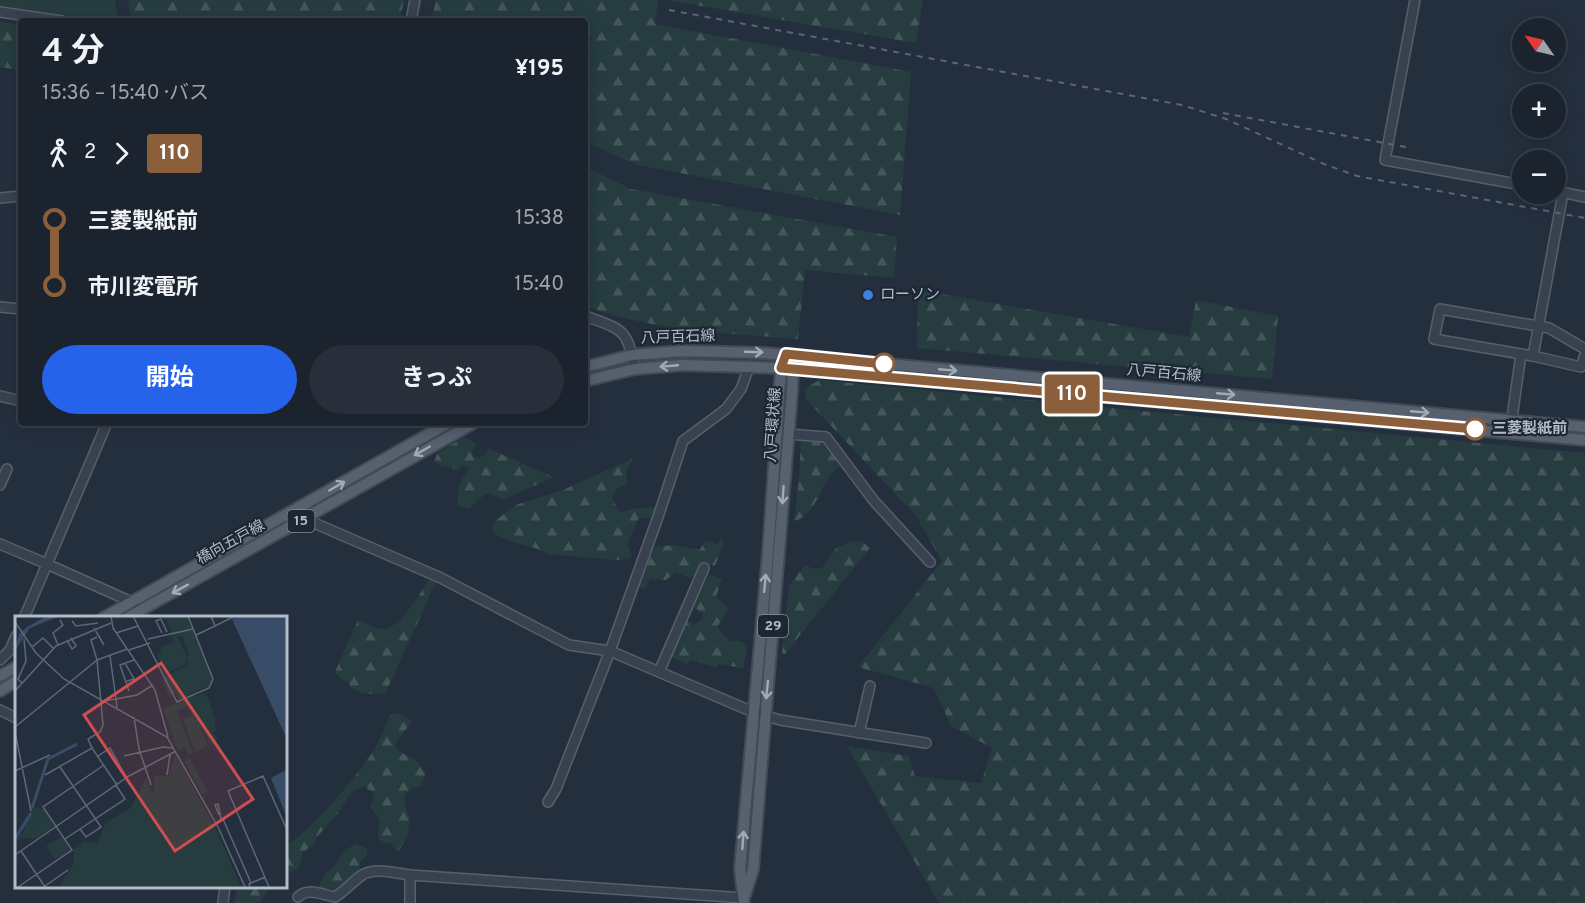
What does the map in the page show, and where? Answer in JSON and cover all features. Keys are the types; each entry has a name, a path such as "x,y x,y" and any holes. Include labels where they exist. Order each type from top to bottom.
{"main road":[{"name":"八戸百石線","path":"632,355 716,351 786,354 1585,427"},
{"name":"八戸環状線","path":"744,900 740,869 768,553 781,368 786,354"},
{"name":"八戸環状線","path":"744,900 753,870 764,715 779,563 793,369 786,354"},
{"path":"588,366 632,355"},
{"name":"八戸百石線","path":"635,369 683,365 781,368 1585,440"},
{"path":"588,380 635,369"},
{"name":"橋向五戸線","path":"106,616 443,426"},
{"name":"橋向五戸線","path":"131,616 469,426"},
{"path":"0,676 15,668"},
{"path":"0,691 15,682"}],"street":[{"path":"412,18 415,0"},
{"path":"1415,0 1385,160 1512,183"},
{"path":"0,12 41,18"},
{"path":"1566,193 1585,197"},
{"path":"0,198 18,196"},
{"path":"1533,356 1557,204"},
{"path":"0,308 18,309"},
{"path":"1585,349 1549,328 1440,309 1434,339 1533,356 1581,367 1585,356"},
{"path":"588,317 618,328 625,334 635,369"},
{"path":"1510,432 1521,354"},
{"path":"548,802 556,789 610,651 683,441 726,409 741,389 749,367"},
{"path":"0,396 18,400"},
{"path":"25,616 106,426"},
{"path":"788,434 826,437 874,501 930,562"},
{"path":"0,485 7,469"},
{"path":"291,513 441,578 569,645 610,651 753,712 780,720 926,743"},
{"path":"0,544 145,608"},
{"path":"659,672 705,568"},
{"path":"0,660 10,650 15,638"},
{"path":"859,733 870,686"},
{"path":"0,710 15,718"},
{"path":"298,897 303,892 310,891 335,897 345,892 361,876 374,870 410,875 744,900"},
{"path":"410,875 410,903"},
{"path":"223,903 225,888"}],"green space":[{"path":"0,0 115,0 118,18 84,18 0,6"},
{"path":"128,0 404,0 401,18 131,18"},
{"path":"436,0 658,0 655,24 911,72 900,215 638,165 588,143 588,62 592,36 588,35 588,18 432,18"},
{"path":"666,0 923,0 916,43"},
{"path":"0,22 18,25 18,70 0,67"},
{"path":"588,168 631,189 897,237 894,278 805,270 798,339 690,330 611,314 588,307"},
{"path":"918,290 1189,337 1196,300 1278,316 1272,379 917,348"},
{"path":"819,380 1585,453 1585,903 939,903 847,746 909,756 915,776 981,783 992,748 951,726 934,688 858,667 942,561 916,516 805,398 806,388"},
{"path":"464,437 476,443 472,452 474,456 479,458 489,449 554,477 504,499 486,493 469,509 458,506 459,486 469,469 463,465 457,471 451,467 443,467 434,461 438,453"},
{"path":"801,440 825,440 841,466 831,475 811,509 794,521 799,479"},
{"path":"632,459 626,474 627,484 617,489 612,497 619,512 655,507 652,517 638,519 627,545 632,555 629,559 548,554 506,540 493,532 496,520 516,505 563,490"},
{"path":"721,539 724,542 715,566 704,563 699,573 689,578 676,572 666,580 650,579 645,589 639,587 654,547 672,545 699,550 706,541 717,544"},
{"path":"852,541 862,542 870,548 785,654 782,653 789,586 805,565 814,569 822,568 836,548"},
{"path":"709,574 722,579 716,597 729,608 717,627 729,641 741,641 747,647 743,668 719,664 717,668 691,660 687,664 671,657 687,621 695,624 703,619 702,613 694,607"},
{"path":"430,579 436,582 386,692 368,694 351,688 349,683 335,672 358,620 381,629 396,624 409,610"},
{"path":"399,713 410,720 410,724 395,744 397,750 418,762 426,774 421,786 412,788 405,794 404,803 410,819 407,837 398,852 390,843 383,843 378,838 380,820 370,807 374,798 372,792 364,786 350,794 341,810 314,841 314,845 303,852 299,867 286,875 286,845 321,815 360,770 377,745 390,715"},
{"path":"356,844 365,848 368,854 360,862 359,873 340,890 329,893 324,891 319,886 325,873 333,867 346,850"},
{"path":"236,888 272,888 259,903 235,903"}],"railway":[{"path":"669,10 1182,105 1226,119 1324,164 1357,176 1585,218"},
{"path":"1223,113 1411,148"}],"bus line":[{"name":"110","path":"884,364 786,354 781,368 1475,429"}],"place":[{"name":"ローソン","path":"868,295"},
{"name":"三菱製紙前","path":"1475,429"}]}
